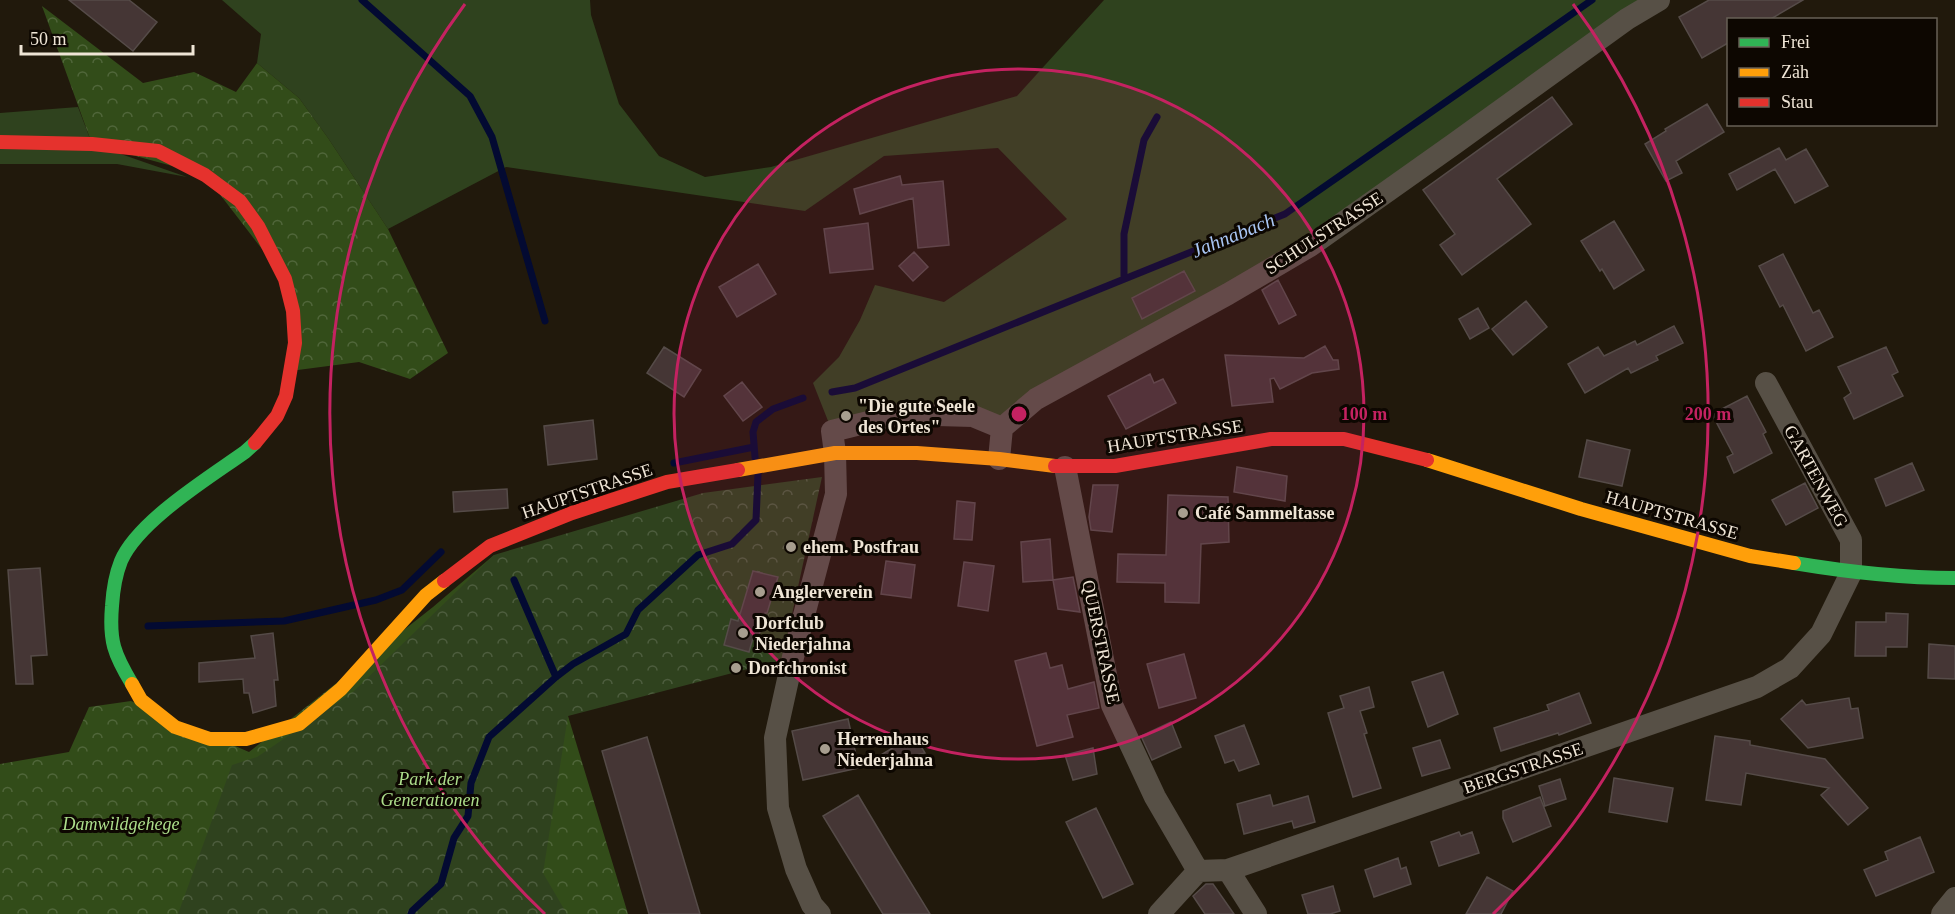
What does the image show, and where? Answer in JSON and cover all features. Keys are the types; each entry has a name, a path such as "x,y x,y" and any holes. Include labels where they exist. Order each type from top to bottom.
{"street":[{"name":"SCHULSTRASSE","path":"1002,428 1036,399 1228,294 1310,246 1627,19 1659,0"},
{"name":"HAUPTSTRASSE","path":"0,142 92,144 158,151 205,175 240,201 258,226 285,279 293,311 295,343 286,396 277,416 261,437 245,452 175,501 137,538 122,559 113,587 110,629 117,660 141,700 175,727 210,739 246,739 299,724 341,689 426,595 490,546 572,513 667,482 835,453 917,453 1065,467 1115,466 1271,439 1344,439 1404,453 1573,507 1750,556 1851,573 1955,578"},
{"name":"GARTENWEG","path":"1766,383 1851,540 1851,573"},
{"path":"820,914 812,905 796,868 778,808 775,738 793,657 836,494 832,431 901,414 973,417 1002,428 999,459"},
{"name":"QUERSTRASSE","path":"1065,467 1112,705 1155,797 1198,871"},
{"name":"BERGSTRASSE","path":"1198,871 1228,870 1757,687 1790,668 1821,634 1851,573"},
{"path":"1228,870 1256,914"},
{"path":"1159,914 1198,871"},
{"path":"1942,914 1955,898"}],"green space":[{"path":"222,0 590,0 591,15 619,104 659,156 705,177 771,167 1017,96 1104,0 1659,0 1454,144 1002,428 973,416 832,431 813,383 839,357 860,320 875,285 944,302 1067,219 998,148 884,156 805,211 506,167 388,229 299,98 257,63 261,34"},
{"path":"42,6 143,83 194,72 236,92 257,63 299,98 388,229 448,353 410,379 359,362 290,371 285,279 205,175 92,144"},
{"path":"78,107 92,144 187,177 117,164 0,164 0,113"},
{"name":"Park der Generationen","path":"822,477 782,660 568,716 543,873 567,914 178,914 232,765 257,757 353,692 494,555 703,493"},
{"name":"Park der Generationen","path":"494,555 568,716 628,914 0,914 0,764 69,752 89,707 131,701 249,752 433,607"}],"building":[{"path":"69,0 129,0 157,22 133,51"},
{"path":"1709,0 1803,0 1772,18 1727,18 1727,44 1702,58 1679,17"},
{"path":"1552,97 1572,124 1497,179 1531,224 1462,275 1440,245 1455,234 1423,190"},
{"path":"1707,104 1724,132 1676,161 1682,173 1666,181 1645,144"},
{"path":"1779,148 1786,160 1806,149 1828,186 1795,203 1775,169 1737,190 1729,174"},
{"path":"900,176 902,185 943,181 949,245 918,248 913,198 860,214 854,189"},
{"path":"1614,221 1644,270 1614,289 1581,241"},
{"path":"868,223 873,269 830,273 824,229"},
{"path":"914,252 928,267 913,281 899,266"},
{"path":"1783,254 1813,313 1819,310 1833,337 1806,351 1783,305 1780,307 1759,266"},
{"path":"758,264 776,294 737,317 719,287"},
{"path":"1184,271 1195,291 1142,319 1132,298"},
{"path":"1278,280 1296,315 1279,324 1262,290"},
{"path":"1526,301 1547,327 1513,355 1492,329"},
{"path":"1478,308 1489,328 1470,339 1459,319"},
{"path":"1674,326 1683,343 1656,356 1658,360 1631,373 1628,368 1585,393 1568,364 1598,347 1604,356 1635,341 1637,345"},
{"path":"1325,346 1333,360 1338,360 1339,369 1312,373 1280,389 1274,378 1270,379 1273,402 1232,406 1225,355 1304,358"},
{"path":"664,347 701,370 684,397 647,373"},
{"path":"1886,347 1898,372 1892,375 1903,396 1854,419 1844,398 1851,393 1838,367"},
{"path":"1150,374 1154,383 1163,379 1176,403 1126,429 1108,396"},
{"path":"742,382 762,407 743,421 724,396"},
{"path":"1747,396 1766,432 1763,434 1772,453 1734,473 1727,457 1733,454 1712,414"},
{"path":"593,420 597,459 548,465 544,426"},
{"path":"1587,440 1630,450 1622,486 1579,477"},
{"path":"1912,463 1924,490 1886,506 1875,479"},
{"path":"1237,467 1287,476 1285,501 1234,492"},
{"path":"1805,483 1818,508 1786,525 1772,500"},
{"path":"1093,485 1118,485 1112,532 1091,530 1089,517"},
{"path":"507,489 508,508 454,512 453,492"},
{"path":"1168,495 1228,497 1229,542 1201,544 1199,603 1165,602 1165,583 1117,582 1118,554 1166,555"},
{"path":"957,501 975,503 972,540 954,539"},
{"path":"1050,539 1053,580 1023,582 1021,542"},
{"path":"886,561 915,565 911,598 881,594"},
{"path":"964,562 994,566 988,611 958,606"},
{"path":"40,568 47,655 31,656 33,684 16,684 8,570"},
{"path":"753,571 778,577 758,639 753,638 749,652 724,645 731,619 738,621"},
{"path":"1073,577 1080,612 1058,609 1053,580"},
{"path":"1886,613 1908,614 1907,647 1886,647 1886,656 1855,656 1856,622 1886,622"},
{"path":"273,633 278,680 274,680 276,706 253,713 249,693 244,693 243,679 199,682 199,663 255,658 251,636"},
{"path":"1929,644 1955,646 1955,679 1928,678"},
{"path":"1046,653 1050,668 1062,665 1068,689 1094,682 1099,708 1067,715 1073,737 1037,746 1015,661"},
{"path":"1184,654 1196,698 1159,708 1147,664"},
{"path":"1443,672 1458,714 1428,727 1412,682"},
{"path":"1369,687 1374,707 1360,711 1367,733 1364,734 1381,788 1353,797 1328,713 1344,708 1340,696"},
{"path":"1579,693 1591,723 1559,735 1558,733 1501,751 1494,728 1549,710 1547,705"},
{"path":"1849,698 1851,709 1858,708 1863,738 1808,748 1781,719 1802,700 1806,705"},
{"name":"Herrenhaus Niederjahna","path":"848,719 859,768 803,780 792,731"},
{"path":"1171,722 1181,747 1152,760 1141,736"},
{"path":"1244,725 1259,764 1239,771 1234,760 1225,763 1215,736"},
{"path":"914,735 925,753 870,765 869,762"},
{"path":"1715,736 1750,741 1750,745 1825,759 1868,808 1848,825 1821,795 1829,788 1746,773 1741,805 1706,800"},
{"path":"647,737 700,914 649,914 602,751"},
{"path":"1440,740 1450,768 1422,776 1413,748"},
{"path":"1093,748 1097,774 1073,780 1065,755"},
{"path":"1614,778 1673,788 1667,822 1609,812"},
{"path":"1560,779 1566,799 1545,806 1539,786"},
{"path":"858,795 930,914 883,914 823,816"},
{"path":"1270,795 1273,806 1308,796 1315,822 1294,828 1292,821 1244,834 1237,804"},
{"path":"1540,797 1551,826 1513,842 1503,818 1503,811"},
{"path":"1096,808 1133,884 1103,898 1066,822"},
{"path":"1459,832 1461,836 1472,832 1479,853 1439,866 1431,842"},
{"path":"1920,837 1934,872 1876,896 1864,870 1888,860 1885,852"},
{"path":"1398,858 1401,869 1406,867 1411,884 1374,897 1365,870"},
{"path":"1487,877 1513,891 1501,914 1466,914"},
{"path":"1206,884 1213,884 1234,914 1205,914 1193,896"},
{"path":"1333,886 1340,911 1330,914 1308,914 1302,895"}],"waterway":[{"path":"362,0 470,96 492,137 545,321"},
{"name":"Jahnabach","path":"832,392 855,388 1285,214 1592,0"},
{"path":"1124,279 1124,234 1144,140 1157,117"},
{"path":"755,457 753,432 756,422 773,409 803,398"},
{"path":"674,463 754,447"},
{"path":"411,914 441,884 454,838 468,816 471,783 489,737 573,664 626,634 638,610 698,555 732,544 756,520 758,474"},
{"path":"148,626 284,621 376,600 402,590 441,552"},
{"path":"514,580 556,677"}],"traffic: fast":[{"path":"132,684 117,655 111,629 114,589 121,561 130,546 158,516 255,443"},
{"path":"1794,563 1874,574 1955,578"}],"traffic: slow":[{"path":"738,470 835,453 917,453 1055,466"},
{"path":"1427,460 1581,509 1750,556 1794,563"},
{"path":"132,684 141,700 175,727 210,739 246,739 299,724 341,689 426,595 444,581"}],"traffic: jam":[{"path":"0,142 92,144 158,151 205,175 240,201 258,226 285,279 293,311 295,343 286,396 277,416 255,443"},
{"path":"1055,466 1115,466 1271,439 1344,439 1427,460"},
{"path":"444,581 490,546 572,513 667,482 738,470"}],"place":[{"name":"\"Die gute Seele des Ortes\"","path":"846,416"},
{"name":"Café Sammeltasse","path":"1183,513"},
{"name":"ehem. Postfrau","path":"791,547"},
{"name":"Anglerverein","path":"760,592"},
{"name":"Dorfclub Niederjahna","path":"743,633"},
{"name":"Dorfchronist","path":"736,668"},
{"name":"Herrenhaus Niederjahna","path":"825,749"}],"park label":[{"name":"Damwildgehege","path":"121,824"}]}
